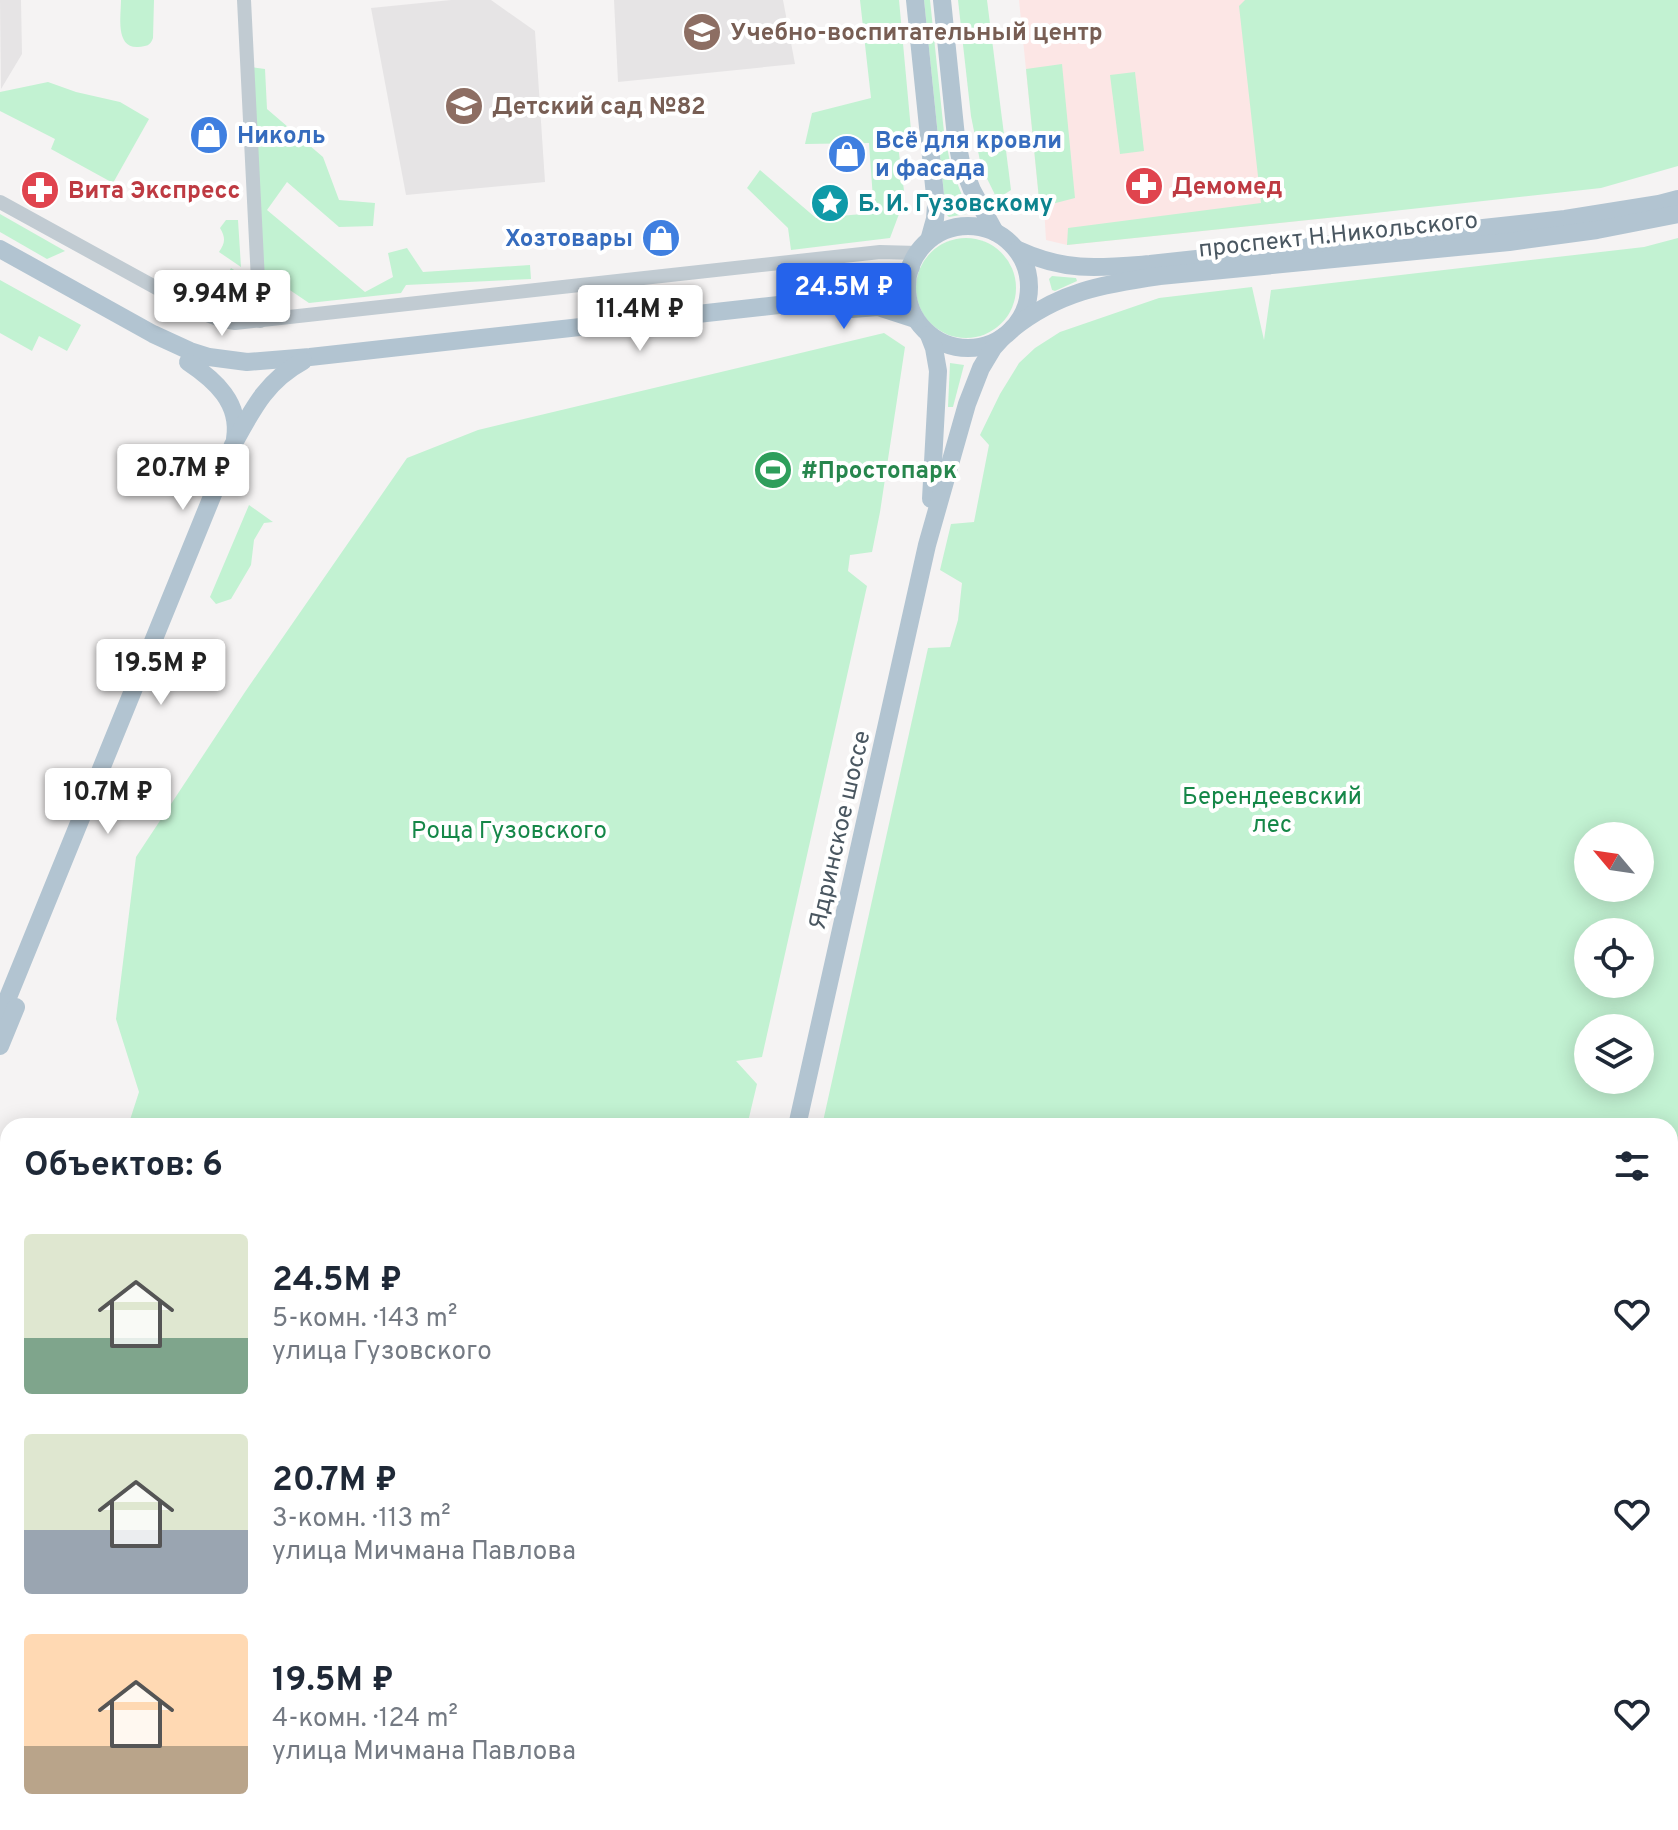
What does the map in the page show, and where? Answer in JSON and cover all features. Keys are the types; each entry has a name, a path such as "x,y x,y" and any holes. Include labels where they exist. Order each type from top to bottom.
{"main road":[{"path":"0,261 190,351 250,368 879,293 891,287 914,260 930,237 935,219 915,0"},
{"path":"942,0 961,162 995,232"},
{"name":"проспект Н.Никольского","path":"1018,250 1065,266 1150,264 1565,219 1678,199"},
{"name":"проспект Н.Никольского","path":"1008,333 1029,315 1057,300 1116,282 1509,242 1597,230 1678,214"},
{"path":"914,260 906,289 910,310 929,335 950,346 971,350 982,348 1008,333 1020,316 1029,291 1028,270 1018,250 995,232 966,225 930,237"},
{"path":"0,249 109,315 151,345 210,369 289,368 312,362 450,353 870,307 915,319"},
{"name":"Ядринское шоссе","path":"799,1118 927,545 967,404 981,368 993,348 1008,333"},
{"name":"Ядринское шоссе","path":"927,545 938,371 929,335"},
{"path":"188,362 216,384 232,407 236,424 229,469"},
{"path":"0,1046 13,1000 229,469 264,410 284,386 312,362"},
{"path":"250,368 258,392 254,428"},
{"path":"233,445 269,386 289,368"},
{"path":"0,1017 13,1000"}],"street":[{"path":"244,0 260,321"},
{"path":"0,202 204,314 235,323 880,252 914,260"}],"shaded area":[{"path":"0,0 21,0 22,54 1,89"},
{"name":"Детский сад №82","path":"451,0 491,0 535,31 545,182 406,195 371,8"},
{"name":"Учебно-воспитательный центр","path":"614,0 783,0 795,64 618,82"},
{"path":"1019,0 1362,0 1375,213 1067,245 1046,240"}],"green space":[{"path":"121,0 154,0 153,38 148,45 131,46 123,37"},
{"path":"860,0 899,0 912,141 898,146 905,198 890,238 791,250 788,228 747,188 760,170 816,218 874,213 869,143 805,144 812,113 871,98"},
{"path":"924,0 930,0 944,132 951,167 968,211 949,217 946,214"},
{"path":"958,0 987,0 1011,190 997,199 981,166 971,116"},
{"path":"1245,0 1678,0 1678,166 1601,188 1067,245 1068,228 1261,203 1239,6"},
{"path":"1062,64 1075,198 1044,206 1039,199 1026,69"},
{"path":"251,67 265,69 267,109 323,157 339,200 375,203 373,226 339,227 287,182 267,210 365,292 393,277 388,253 407,248 423,272 530,265 531,279 406,285 401,293 309,303 272,278 272,297 262,298"},
{"path":"1135,72 1144,151 1120,154 1110,75"},
{"path":"48,82 120,102 149,119 113,183 51,149 55,139 0,111 0,92"},
{"path":"0,214 65,251 47,259 0,232"},
{"path":"226,220 238,220 241,267 219,252 224,240 220,228"},
{"path":"966,238 985,241 1002,252 1013,269 1016,288 1013,307 1002,324 985,335 966,338 947,335 930,324 919,307 916,288 919,269 930,252 947,241"},
{"name":"Берендеевский лес","path":"1678,238 1678,1118 824,1118 928,648 950,647 958,620 962,583 940,570 951,524 974,522 989,445 980,435 1000,394 1019,363 1060,332 1159,298 1252,287 1264,340 1271,290 1644,247"},
{"path":"231,268 242,275 242,310 222,312 210,307"},
{"path":"190,272 205,275 205,295 184,283"},
{"path":"1052,276 1076,278 1077,281 1055,291 1049,279"},
{"path":"0,280 81,325 67,351 39,336 32,351 0,333"},
{"name":"Роща Гузовского","path":"884,333 905,347 872,552 850,555 848,571 867,586 762,1057 736,1061 757,1084 749,1118 131,1118 139,1092 116,1019 136,857 245,692 407,458 478,430"},
{"path":"950,363 964,365 953,407 948,407"},
{"path":"249,505 273,522 264,523 254,540 251,565 231,599 216,604 210,597"}],"place":[{"name":"Учебно-воспитательный центр","path":"702,32"},
{"name":"Детский сад №82","path":"464,106"},
{"name":"Николь","path":"209,135"},
{"name":"Всё для кровли и фасада","path":"847,154"},
{"name":"Демомед","path":"1144,186"},
{"name":"Вита Экспресс","path":"40,190"},
{"name":"Б. И. Гузовскому","path":"830,203"},
{"name":"Хозтовары","path":"661,238"},
{"name":"#Простопарк","path":"773,470"}]}
